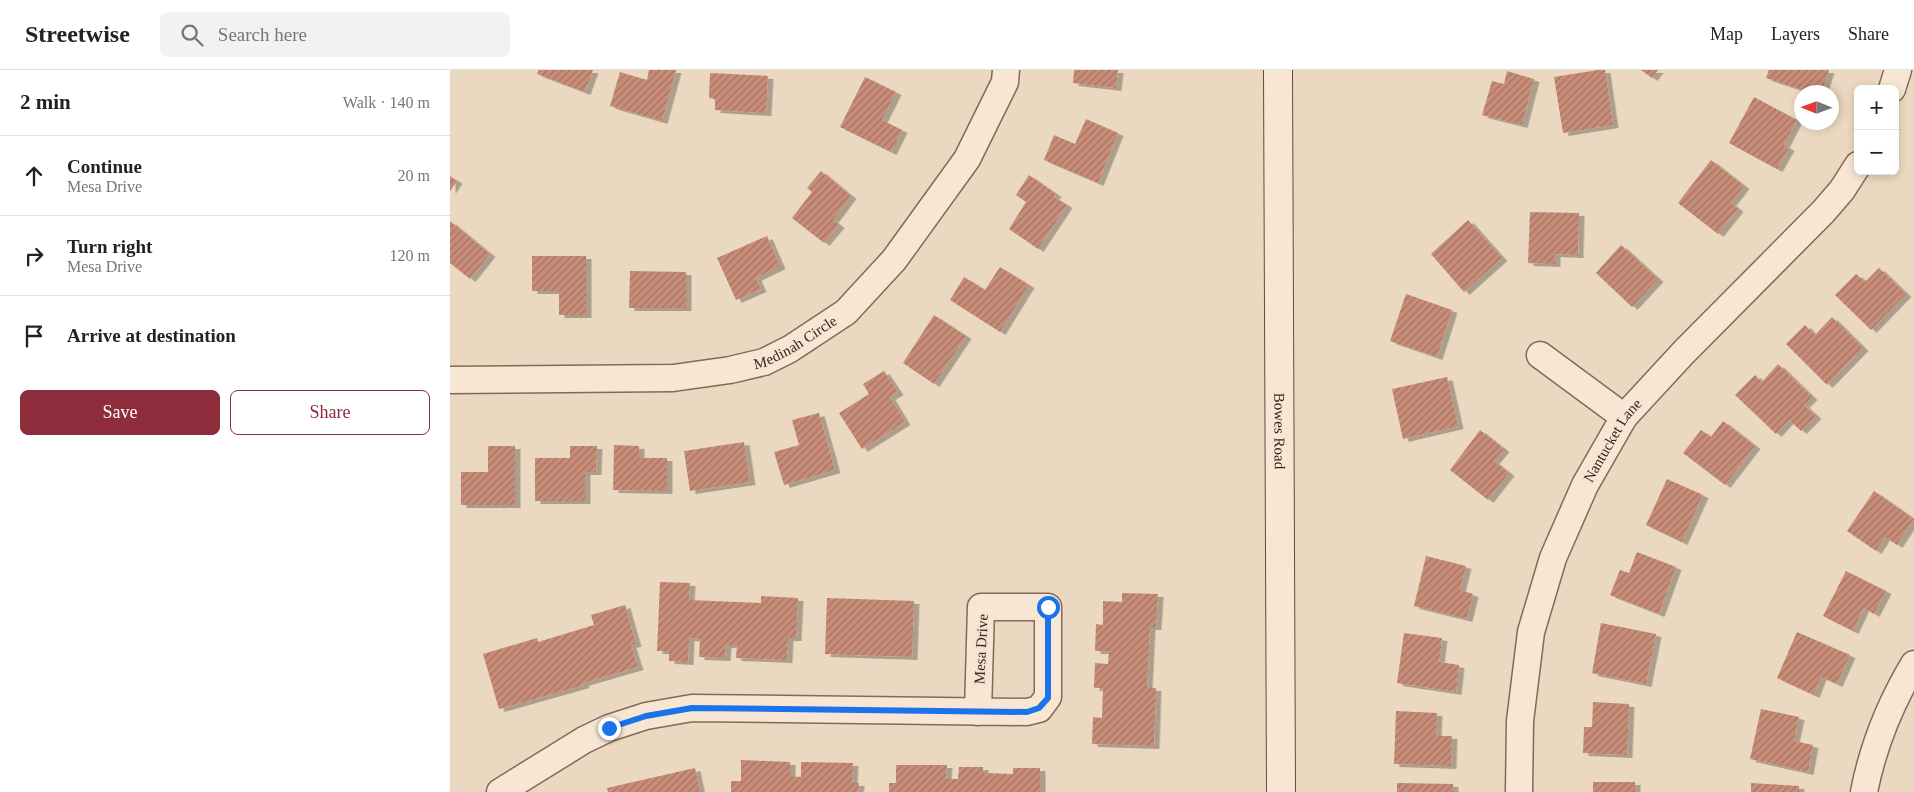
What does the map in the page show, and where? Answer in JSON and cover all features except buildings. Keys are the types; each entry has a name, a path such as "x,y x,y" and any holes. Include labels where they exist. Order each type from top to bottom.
{"main road":[{"name":"Bowes Road","path":"1278,70 1281,792"}],"street":[{"name":"Medinah Circle","path":"450,380 673,378 730,370 764,362 790,349 846,312 894,260 967,159 1005,82 1006,70"},
{"path":"1893,85 1898,70"},
{"name":"Nantucket Lane","path":"1519,792 1520,721 1531,632 1553,558 1585,486 1624,417 1684,352 1823,212 1842,190 1854,171"},
{"path":"1540,355 1624,417"},
{"name":"Mesa Drive","path":"500,792 577,744 609,728 646,716 692,708 978,712 1027,712 1039,708 1048,698 1048,607 981,607 978,712"},
{"path":"1864,792 1875,747 1896,694 1914,664"}],"route":[{"path":"609,728 646,716 692,708 1027,712 1039,708 1048,698 1048,607"}]}
